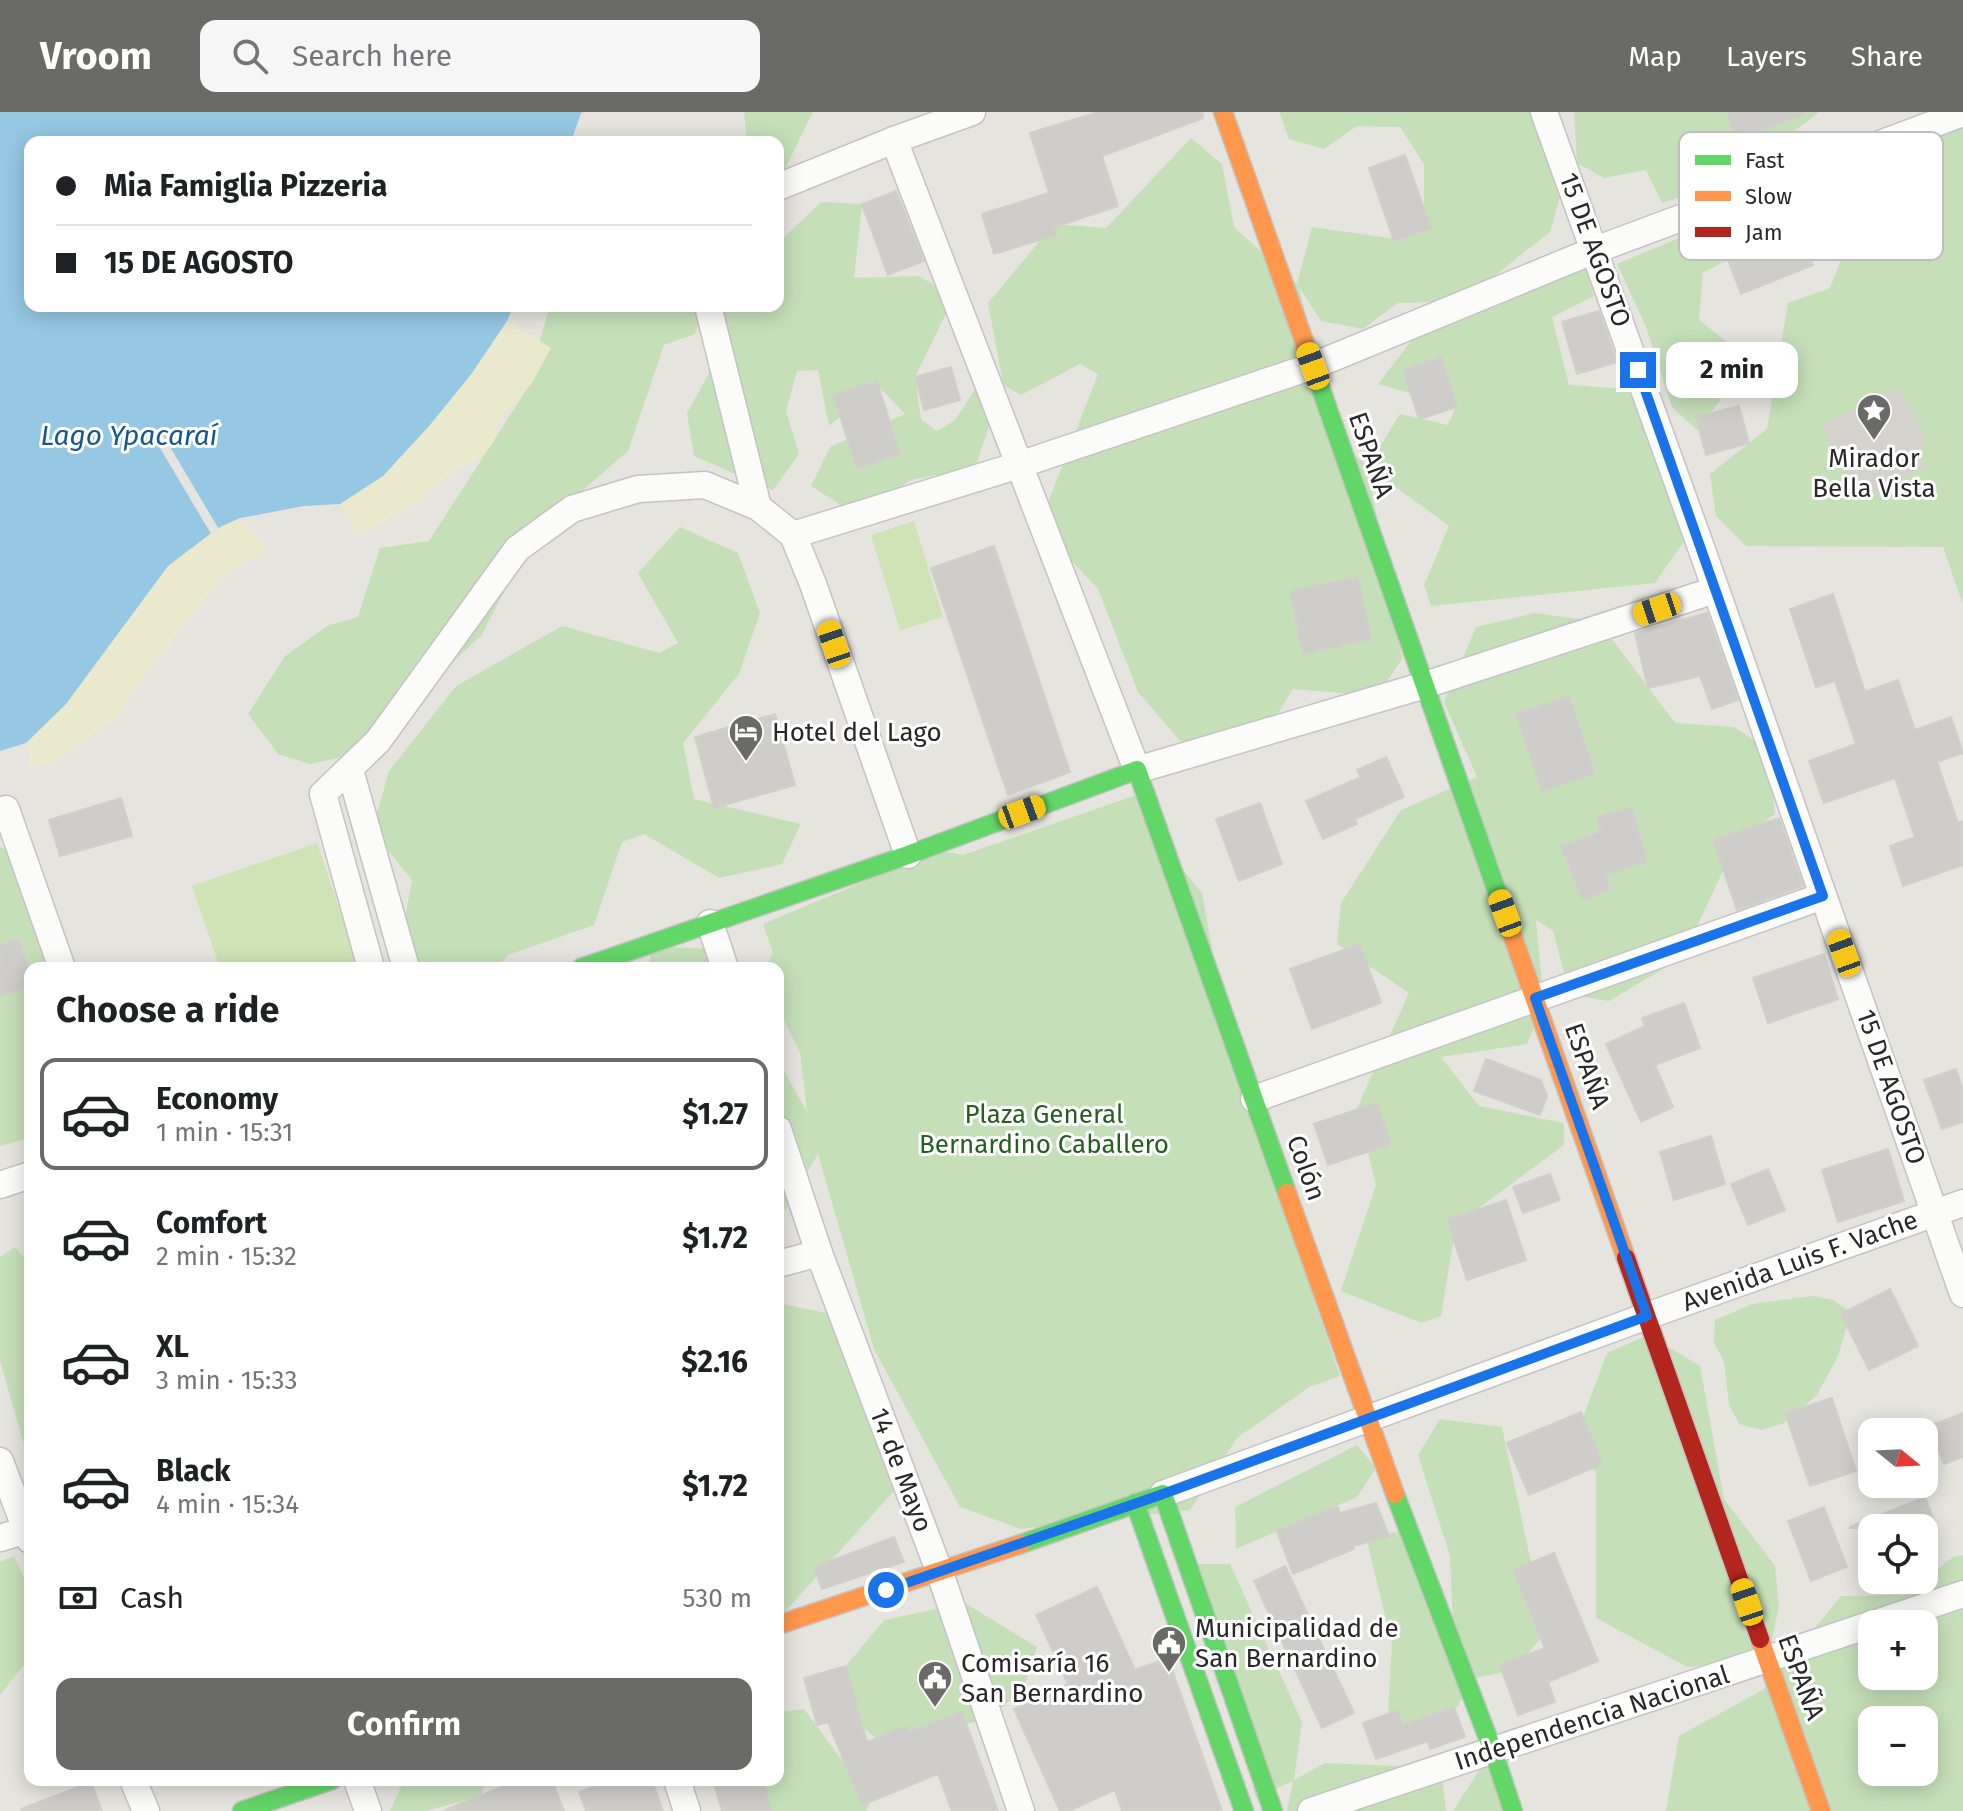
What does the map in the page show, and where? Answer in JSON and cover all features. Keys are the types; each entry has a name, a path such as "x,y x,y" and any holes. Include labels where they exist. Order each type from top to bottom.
{"street":[{"path":"784,185 972,112"},
{"name":"ESPAÑA","path":"1223,112 1821,1811"},
{"name":"15 DE AGOSTO","path":"1544,112 1963,1294"},
{"path":"1912,132 1963,113"},
{"path":"894,140 1137,770"},
{"path":"793,535 1019,465 1313,366 1679,219"},
{"path":"709,312 758,507"},
{"path":"369,962 323,794 378,741 517,549 572,509 638,489 705,485 758,507 793,535 908,855"},
{"path":"598,962 908,855 1137,770 1425,685 1715,590"},
{"path":"350,770 404,962"},
{"name":"Colón","path":"1137,770 1367,1420 1513,1811"},
{"path":"6,809 60,962"},
{"path":"1254,1099 1823,896"},
{"path":"710,923 723,962"},
{"name":"14 de Mayo","path":"784,1147 819,1253 940,1573 1021,1811"},
{"path":"0,1185 24,1177"},
{"name":"Avenida Luis F. Vache","path":"784,1623 940,1573 1163,1494 1963,1203"},
{"path":"784,1262 819,1253"},
{"path":"0,1461 24,1521"},
{"path":"1163,1494 1273,1811"},
{"path":"1135,1503 1244,1811"},
{"path":"0,1538 24,1534"},
{"name":"Independencia Nacional","path":"1915,1610 1963,1594"},
{"name":"Independencia Nacional","path":"1311,1811 1858,1629"},
{"path":"136,1786 146,1811"},
{"path":"242,1811 315,1786"},
{"path":"359,1786 368,1811"},
{"path":"679,1786 687,1811"}],"green space":[{"path":"744,112 813,112 784,171 784,136 746,136"},
{"path":"1279,112 1540,112 1568,168 1550,232 1463,301 1398,303 1363,329 1321,321 1299,287 1336,440 1368,466 1400,414 1448,425 1456,406 1378,384 1411,341 1586,268 1594,296 1552,317 1569,385 1628,389 1692,530 1655,583 1431,606 1424,585 1449,526 1368,467 1402,659 1377,696 1293,689 1260,743 1193,756 1138,692 1098,589 1039,526 1098,374 1080,364 1021,395 1003,385 975,468 910,480 859,517 811,486 830,447 905,414 878,386 829,426 818,370 797,371 786,411 799,454 773,490 694,456 687,413 718,357 717,312 784,312 784,237 821,202 862,204 854,278 919,276 954,297 915,377 921,419 937,431 955,420 987,371 1003,383 988,303 1054,224 1106,228 1191,138 1222,164 1234,227 1297,284 1312,227 1403,240 1424,206 1424,164 1400,127 1357,126 1324,149 1289,139"},
{"path":"1574,112 1819,112 1794,132 1679,132 1679,198 1662,203 1646,170 1604,178 1577,163"},
{"path":"1963,112 1963,605 1943,547 1746,546 1716,516 1710,474 1767,429 1788,303 1830,288 1841,260 1943,260 1943,132 1891,132 1893,127"},
{"path":"1679,238 1679,260 1729,260 1703,272 1699,320 1749,359 1698,431 1672,407 1646,327 1617,264"},
{"path":"548,312 702,312 695,334 664,345 628,451 535,532 481,636 352,755 310,764 278,754 248,714 285,656 329,625 358,617 380,548 429,541 525,392"},
{"path":"914,521 943,617 900,630 871,535"},
{"path":"680,527 738,553 760,613 739,674 683,743 694,799 801,824 782,864 719,878 644,834 622,842 594,925 508,955 503,962 413,962 400,945 412,880 372,831 389,771 456,686 562,626 659,653 678,643 638,573"},
{"path":"1535,613 1599,622 1675,723 1734,727 1768,749 1775,814 1737,841 1682,958 1609,1001 1570,995 1553,931 1536,920 1544,1005 1527,1044 1441,1057 1479,1106 1564,1123 1564,1145 1456,1225 1441,1316 1421,1323 1341,1291 1376,1185 1357,1108 1409,993 1337,944 1341,903 1401,810 1477,777 1444,702 1476,627"},
{"name":"Plaza General Bernardino Caballero","path":"1142,793 1158,840 1202,893 1229,1046 1340,1376 1309,1387 1237,1438 1190,1510 1021,1529 960,1507 874,1349 818,1154 784,1209 784,1071 807,1112 800,1053 784,1020 784,962 769,962 773,953 763,924 939,850 963,855"},
{"path":"317,843 357,962 218,962 192,886"},
{"path":"0,847 6,849 69,962 24,962 24,1140 0,1146"},
{"path":"651,947 718,949 726,962 650,962"},
{"path":"15,1247 24,1258 24,1444 0,1361 0,1257"},
{"path":"1813,1296 1833,1300 1851,1312 1838,1356 1817,1395 1784,1423 1762,1430 1739,1424 1729,1405 1724,1362 1714,1343 1715,1320 1752,1304"},
{"path":"784,1304 831,1314 891,1403 893,1492 784,1613"},
{"path":"1648,1335 1700,1366 1724,1499 1775,1566 1779,1607 1767,1660 1687,1667 1596,1618 1596,1473 1578,1431 1607,1353"},
{"path":"1440,1419 1502,1427 1546,1632 1514,1670 1471,1679 1458,1706 1411,1747 1387,1728 1392,1644 1365,1533 1416,1532 1453,1629 1450,1556 1418,1455"},
{"path":"1357,1445 1376,1468 1357,1497 1236,1549 1235,1507"},
{"path":"1963,1555 1963,1811 1666,1811 1679,1736 1764,1689 1841,1596 1938,1594 1938,1569 1953,1557"},
{"path":"14,1556 24,1578 24,1665 0,1695 0,1562"},
{"path":"1198,1564 1230,1564 1302,1722 1294,1780 1325,1763 1441,1768 1446,1811 1287,1811 1293,1781 1256,1798"},
{"path":"965,1603 1037,1647 1024,1688 990,1718 884,1745 838,1706 846,1666 884,1620"},
{"path":"804,1709 871,1799 866,1811 769,1811 753,1786 784,1786 784,1711"},
{"path":"1487,1758 1519,1811 1453,1811"},
{"path":"401,1786 484,1786 481,1796 426,1811 390,1811"}],"sand":[{"path":"507,321 551,348 532,383 497,424 494,441 484,455 456,470 415,504 359,536 340,504 383,476 430,425 472,373"},
{"path":"240,518 267,549 226,574 152,665 115,719 52,763 31,767 26,743 66,704 168,566 218,528"}],"shaded area":[{"path":"1899,387 1927,438 1920,449 1926,467 1862,500 1821,425"}],"water":[{"name":"Lago Ypacaraí","path":"0,112 584,112 573,136 24,136 24,312 511,312 472,373 383,476 340,504 304,506 240,518 218,528 168,566 66,704 26,743 0,751"}],"pier":[{"path":"160,430 220,531 213,537 151,433"}],"building":[{"path":"1098,112 1203,112 1203,118 1102,156 1118,206 1054,227 1056,235 994,254 982,214 1049,193 1030,133"},
{"path":"1727,112 1804,114 1756,132 1734,132"},
{"path":"1405,155 1431,228 1394,241 1369,168"},
{"path":"896,191 924,261 888,275 862,204"},
{"path":"1728,260 1811,260 1813,265 1741,294"},
{"path":"1599,311 1617,362 1577,374 1562,322"},
{"path":"1441,357 1457,407 1419,419 1403,370"},
{"path":"951,367 960,400 924,410 915,377"},
{"path":"877,381 900,454 857,468 833,395"},
{"path":"1739,406 1749,443 1706,455 1696,417"},
{"path":"994,546 1070,772 1008,795 931,568"},
{"path":"1358,577 1371,639 1303,654 1290,591"},
{"path":"1833,594 1865,692 1898,680 1915,730 1951,717 1963,753 1937,762 1958,823 1963,821 1963,865 1903,886 1890,846 1915,837 1895,778 1824,803 1809,761 1856,744 1835,681 1816,687 1790,609"},
{"path":"1707,613 1738,700 1712,709 1700,676 1648,688 1635,633"},
{"path":"1569,696 1595,773 1542,791 1516,714"},
{"path":"775,714 795,785 714,808 695,737"},
{"path":"1386,757 1404,797 1355,819 1357,824 1323,839 1306,801 1361,777 1357,770"},
{"path":"121,798 132,836 60,856 49,820"},
{"path":"1260,803 1282,864 1239,881 1216,819"},
{"path":"1632,807 1647,862 1604,875 1610,889 1583,900 1561,847 1601,831 1597,818"},
{"path":"1779,818 1803,886 1737,910 1713,840"},
{"path":"19,939 27,962 24,962 24,988 0,996 0,946"},
{"path":"1360,944 1381,1003 1312,1029 1290,969"},
{"path":"1824,954 1838,999 1768,1023 1753,978"},
{"path":"1684,1003 1700,1048 1655,1065 1673,1107 1641,1122 1606,1044 1645,1026 1642,1018"},
{"path":"1486,1059 1541,1080 1547,1096 1540,1115 1474,1091"},
{"path":"1956,1069 1963,1089 1963,1122 1942,1129 1924,1080"},
{"path":"1377,1103 1391,1144 1328,1165 1314,1124"},
{"path":"1711,1136 1725,1184 1674,1200 1660,1152"},
{"path":"1888,1149 1904,1201 1838,1222 1822,1170"},
{"path":"1768,1169 1785,1210 1748,1225 1731,1184"},
{"path":"1550,1174 1560,1200 1523,1213 1513,1187"},
{"path":"1506,1200 1526,1260 1467,1280 1447,1220"},
{"path":"1890,1289 1918,1346 1869,1370 1841,1314"},
{"path":"1832,1398 1856,1471 1810,1486 1785,1413"},
{"path":"1581,1412 1603,1464 1529,1495 1507,1443"},
{"path":"1963,1413 1963,1457 1944,1464 1938,1449 1938,1423"},
{"path":"1925,1498 1932,1514 1882,1514"},
{"path":"1376,1503 1389,1536 1353,1546 1354,1549 1293,1574 1277,1531 1337,1506 1340,1513"},
{"path":"1824,1507 1847,1567 1811,1581 1788,1521"},
{"path":"894,1537 904,1562 822,1589 814,1567"},
{"path":"1554,1553 1598,1661 1548,1682 1555,1702 1518,1715 1500,1665 1545,1648 1513,1570"},
{"path":"1285,1566 1354,1713 1322,1728 1254,1581"},
{"path":"1097,1587 1135,1670 1168,1658 1222,1811 1122,1811 1115,1790 1069,1811 1060,1811 1014,1709 1068,1684 1036,1615"},
{"path":"846,1666 867,1742 907,1726 909,1732 962,1712 998,1811 952,1811 938,1774 862,1805 828,1722 817,1725 804,1678"},
{"path":"1454,1707 1465,1737 1430,1749 1428,1741 1376,1759 1363,1723 1398,1710 1403,1725"},
{"path":"81,1786 93,1786 102,1811 22,1811"},
{"path":"504,1786 554,1786 564,1811 443,1811"},
{"path":"596,1786 654,1786 663,1811 586,1811 579,1792"},
{"path":"715,1786 765,1786 772,1811 722,1811"}],"traffic: fast":[{"path":"1316,375 1508,923"},
{"path":"598,962 908,855 1137,770 1287,1193"},
{"path":"1021,1544 1163,1494 1273,1811"},
{"path":"1395,1494 1513,1811"},
{"path":"1135,1503 1244,1811"},
{"path":"242,1811 315,1786"}],"traffic: slow":[{"path":"1223,112 1316,375"},
{"path":"1508,923 1626,1258"},
{"path":"1287,1193 1395,1494"},
{"path":"784,1623 1021,1544"},
{"path":"1760,1639 1821,1811"}],"traffic: jam":[{"path":"1626,1258 1760,1639"}],"place":[{"name":"Mirador Bella Vista","path":"1874,442"},
{"name":"Hotel del Lago","path":"746,763"},
{"name":"Municipalidad de San Bernardino","path":"1169,1674"},
{"name":"Comisaría 16 San Bernardino","path":"935,1709"}],"route":[{"path":"886,1590 1163,1494 1647,1316 1535,998 1823,896 1638,370"}]}
